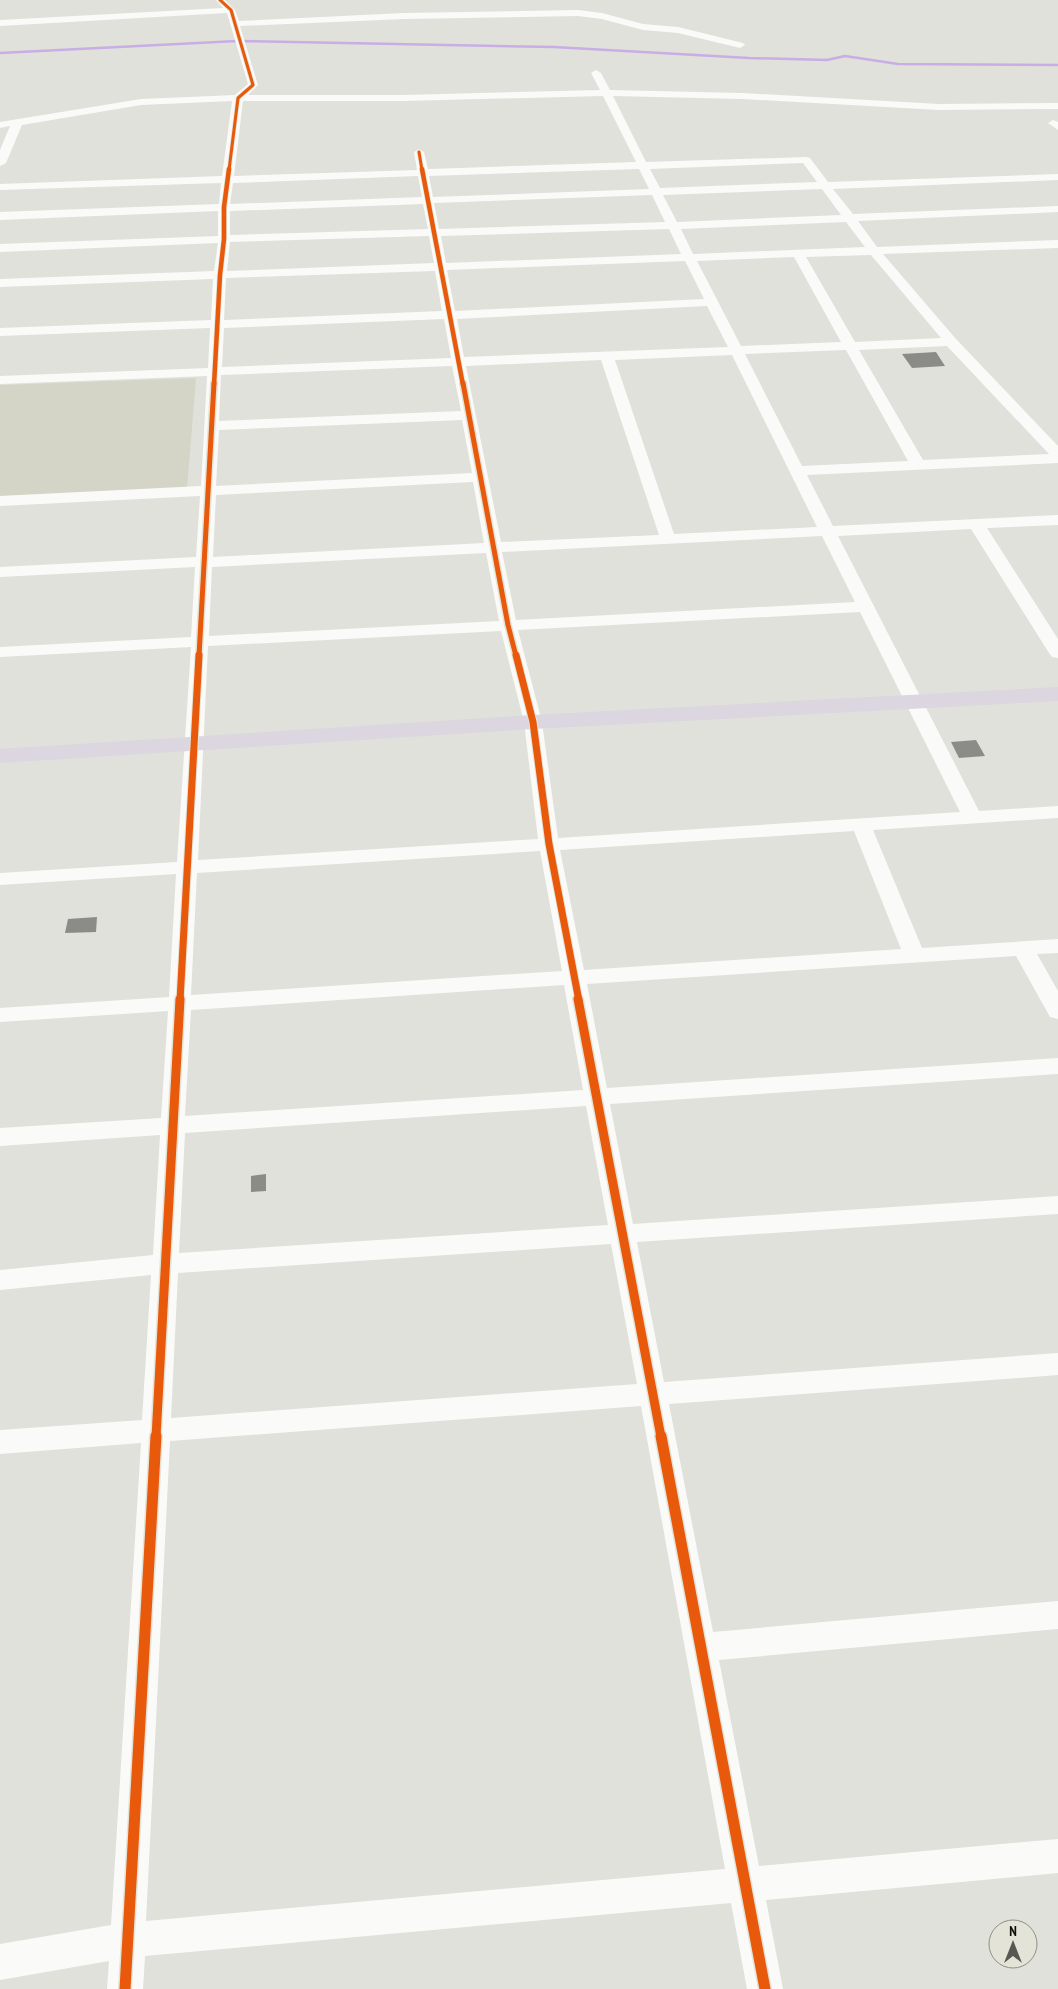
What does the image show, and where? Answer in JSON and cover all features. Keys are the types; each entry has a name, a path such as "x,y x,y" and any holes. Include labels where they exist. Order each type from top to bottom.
{"highway":[{"path":"0,756 533,722 1058,694"}],"street":[{"path":"125,1989 214,372 224,239 224,208 238,98 253,85 231,10 220,0"},
{"path":"395,9 404,16"},
{"path":"0,23 231,10"},
{"path":"235,24 404,16 578,13 602,16 644,26 678,30 740,45"},
{"path":"596,73 972,817"},
{"path":"0,125 142,102 238,98 403,98 606,94 742,96 939,107 1058,106"},
{"path":"0,163 18,121"},
{"path":"0,187 229,180 421,163 643,166 806,160 874,251 951,342 1058,456"},
{"path":"421,163 508,625 533,722 549,844 765,1989"},
{"path":"0,216 1058,177"},
{"path":"0,248 673,225 1058,209"},
{"path":"0,283 1058,244"},
{"path":"798,254 918,465"},
{"path":"0,332 450,315 712,302"},
{"path":"0,380 951,342"},
{"path":"607,356 668,539"},
{"path":"212,426 468,414"},
{"path":"797,471 1058,456"},
{"path":"0,501 480,477"},
{"path":"0,572 1058,520"},
{"path":"976,524 1058,653"},
{"path":"0,652 866,607"},
{"path":"0,879 1058,812"},
{"path":"860,824 914,955"},
{"path":"0,1015 1058,946"},
{"path":"1023,948 1058,1012"},
{"path":"0,1137 1058,1066"},
{"path":"0,1280 166,1264 1058,1205"},
{"path":"0,1442 1058,1364"},
{"path":"701,1647 1058,1615"},
{"path":"0,1962 128,1940 1058,1856"}],"shaded area":[{"path":"196,378 187,489 0,496 0,385"}],"building":[{"path":"936,352 945,366 912,368 902,354"},
{"path":"976,740 985,756 959,758 951,742"},
{"path":"97,917 96,932 65,933 68,919"},
{"path":"266,1174 266,1191 251,1192 251,1176"}],"waterway":[{"path":"0,53 237,41 554,47 749,58 827,60 845,56 898,64 1058,65"}],"cycle path":[{"path":"125,1989 220,275 224,239 224,207 238,98 253,85 231,10 220,0"},
{"path":"419,152 508,625 533,722 549,844 765,1989"}]}
